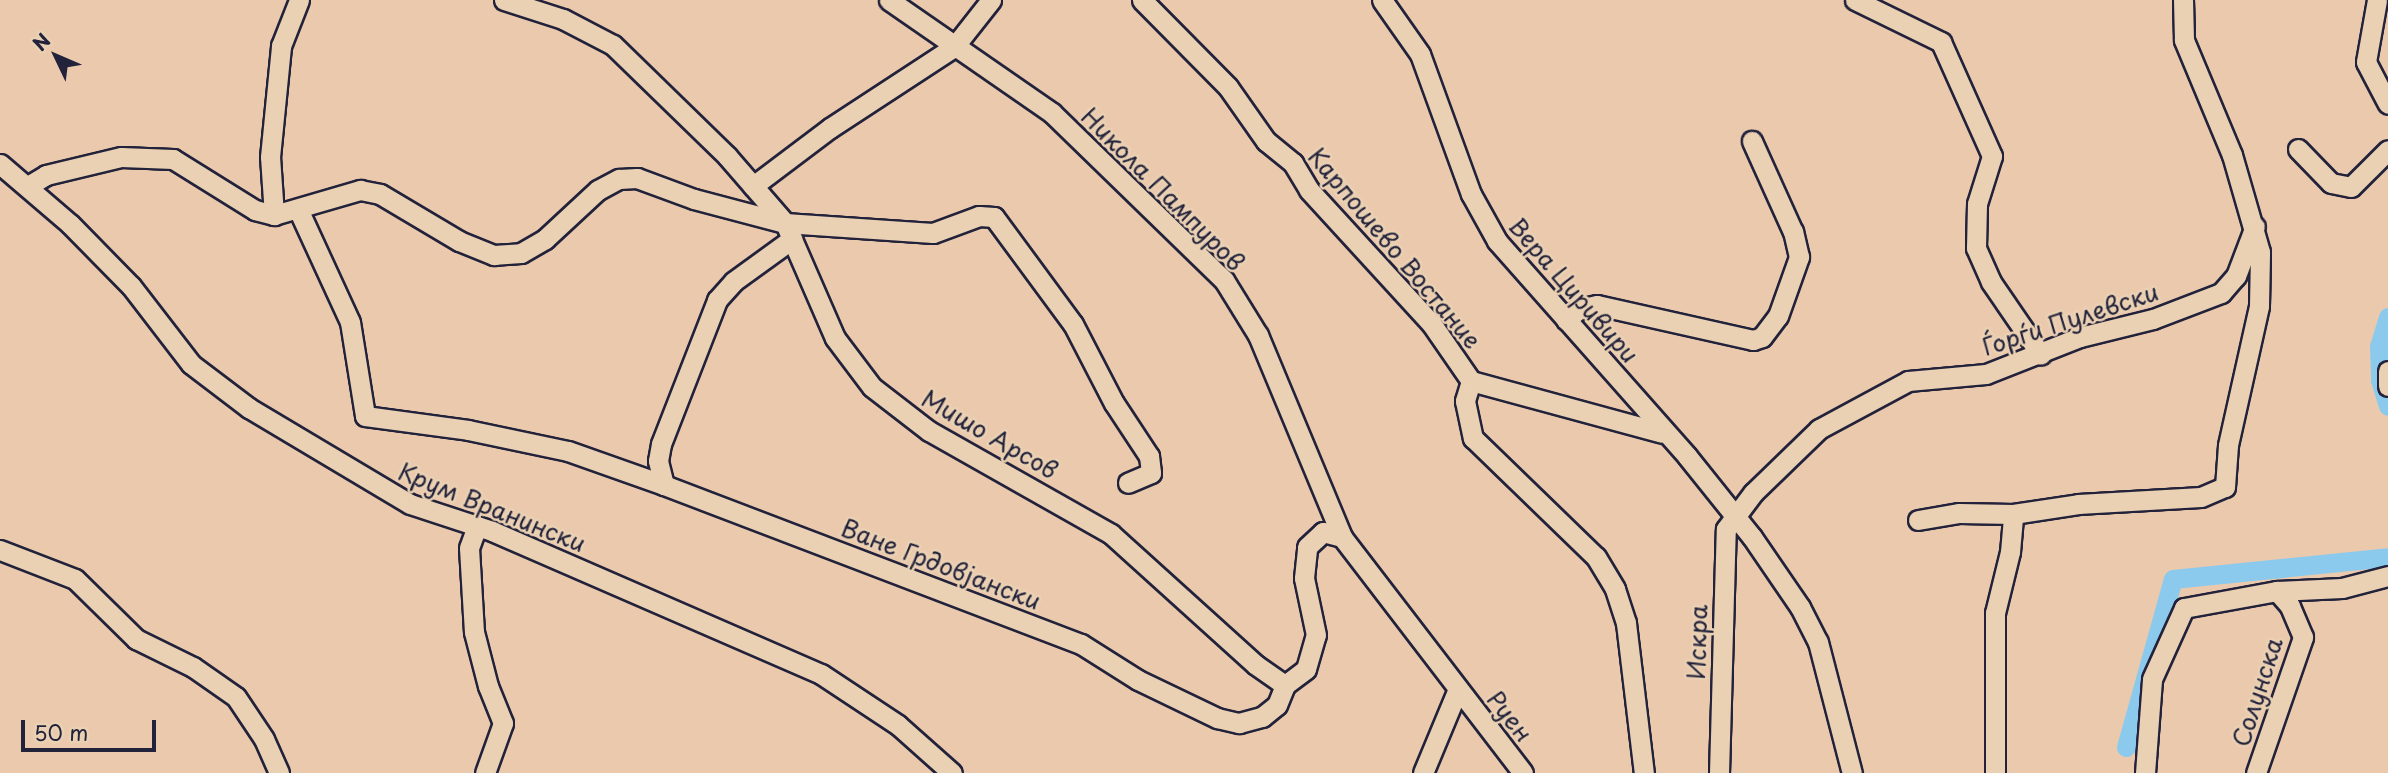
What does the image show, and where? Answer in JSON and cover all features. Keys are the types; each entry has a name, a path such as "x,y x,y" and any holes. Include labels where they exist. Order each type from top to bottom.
{"street":[{"path":"274,215 271,157 281,46 299,0"},
{"name":"Мишо Арсов","path":"503,0 564,19 612,45 753,186 788,231 835,338 872,387 929,431 1111,534 1256,665 1285,685"},
{"name":"Никола Пампуров","path":"889,0 1052,114 1224,280 1258,335 1342,537 1458,689"},
{"path":"753,186 830,128 954,47 991,0"},
{"name":"Карпошево Востание","path":"1142,0 1228,86 1266,141 1293,163 1309,190 1432,323 1471,382 1465,401 1473,438 1562,521 1595,557 1615,589 1626,623 1644,773"},
{"name":"Вера Циривири","path":"1382,0 1420,54 1481,217 1511,260 1734,513 1800,607 1818,642 1852,773"},
{"path":"1855,0 1941,42 1992,156 1977,204 1976,248 1991,282 2041,355"},
{"path":"1918,520 1959,513 2013,514 2077,504 2201,497 2225,487 2228,446 2259,306 2260,252 2255,226 2232,155 2184,40 2183,0"},
{"path":"2377,0 2366,62 2388,104"},
{"path":"1566,320 1578,309 1597,305 1752,340 1762,337 1778,317 1799,257 1793,232 1752,141"},
{"path":"2298,149 2331,183 2351,187 2388,150"},
{"path":"28,186 46,175 121,157 173,159 255,210 274,215 360,190 380,194 483,253 508,255 545,239 598,190 619,179 637,178 788,231 933,233 979,216 1002,222 1045,290 1073,324 1114,403 1149,456 1151,473 1128,483"},
{"name":"Крум Вранински","path":"0,164 28,186 131,286 173,343 219,389 388,493 477,526 821,674 898,725 952,773"},
{"name":"Ване Грдовјански","path":"298,209 350,322 365,416 468,430 568,451 664,485 1081,644 1138,680 1217,718 1239,723 1262,717 1277,705 1285,685 1306,668 1313,652 1314,615 1304,578 1307,547 1323,532 1342,537"},
{"name":"Ѓорѓи Пулевски","path":"1734,513 1819,429 1880,393 1908,381 1986,374 2041,355 2080,337 2153,319 2221,293 2236,276 2255,226"},
{"path":"664,485 658,461 661,444 717,300 788,231"},
{"path":"2388,371 2388,386"},
{"path":"1471,382 1666,434"},
{"name":"Искра","path":"1719,773 1724,557 1726,529 1734,513"},
{"path":"1995,773 1995,612 2010,552 2013,514"},
{"path":"477,526 468,548 474,632 488,687 503,723 485,773"},
{"path":"0,550 75,579 136,639 193,667 236,697 264,738 279,773"},
{"path":"2145,773 2152,679 2184,608 2277,591 2342,588 2388,576"},
{"name":"Солунска","path":"2256,773 2303,637 2290,606 2277,591"},
{"path":"1423,773 1458,689"},
{"name":"Руен","path":"1458,689 1523,773"}],"waterway":[{"path":"2388,317 2379,347 2380,380 2388,406"},
{"path":"2126,747 2173,579 2388,557"}]}
